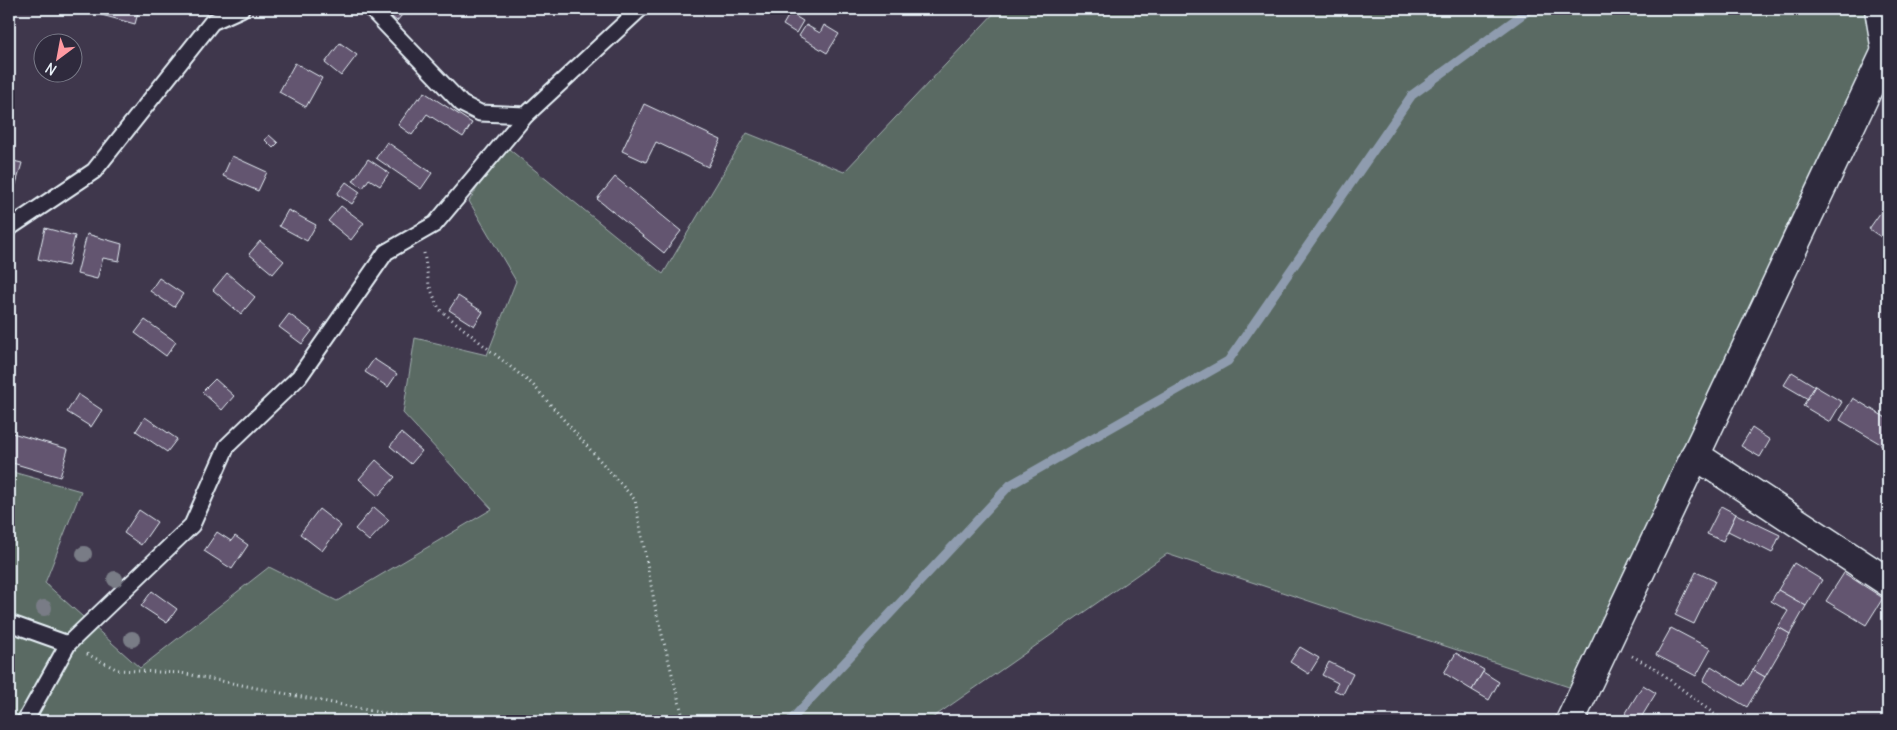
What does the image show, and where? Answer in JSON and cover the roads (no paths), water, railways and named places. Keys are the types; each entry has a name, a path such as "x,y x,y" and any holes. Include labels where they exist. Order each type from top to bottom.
{"street":[{"path":"1570,721 1887,51 1879,9"},
{"path":"1695,455 1888,582"}],"lane":[{"path":"9,228 94,171 212,22 241,9"},
{"path":"371,9 462,104 480,113 526,115"},
{"path":"25,721 68,644 192,525 227,446 299,377 386,252 435,224 526,115 640,9"},
{"path":"9,623 68,644"}],"waterway":[{"path":"790,721 1010,485 1228,361 1412,95 1530,9"}]}
